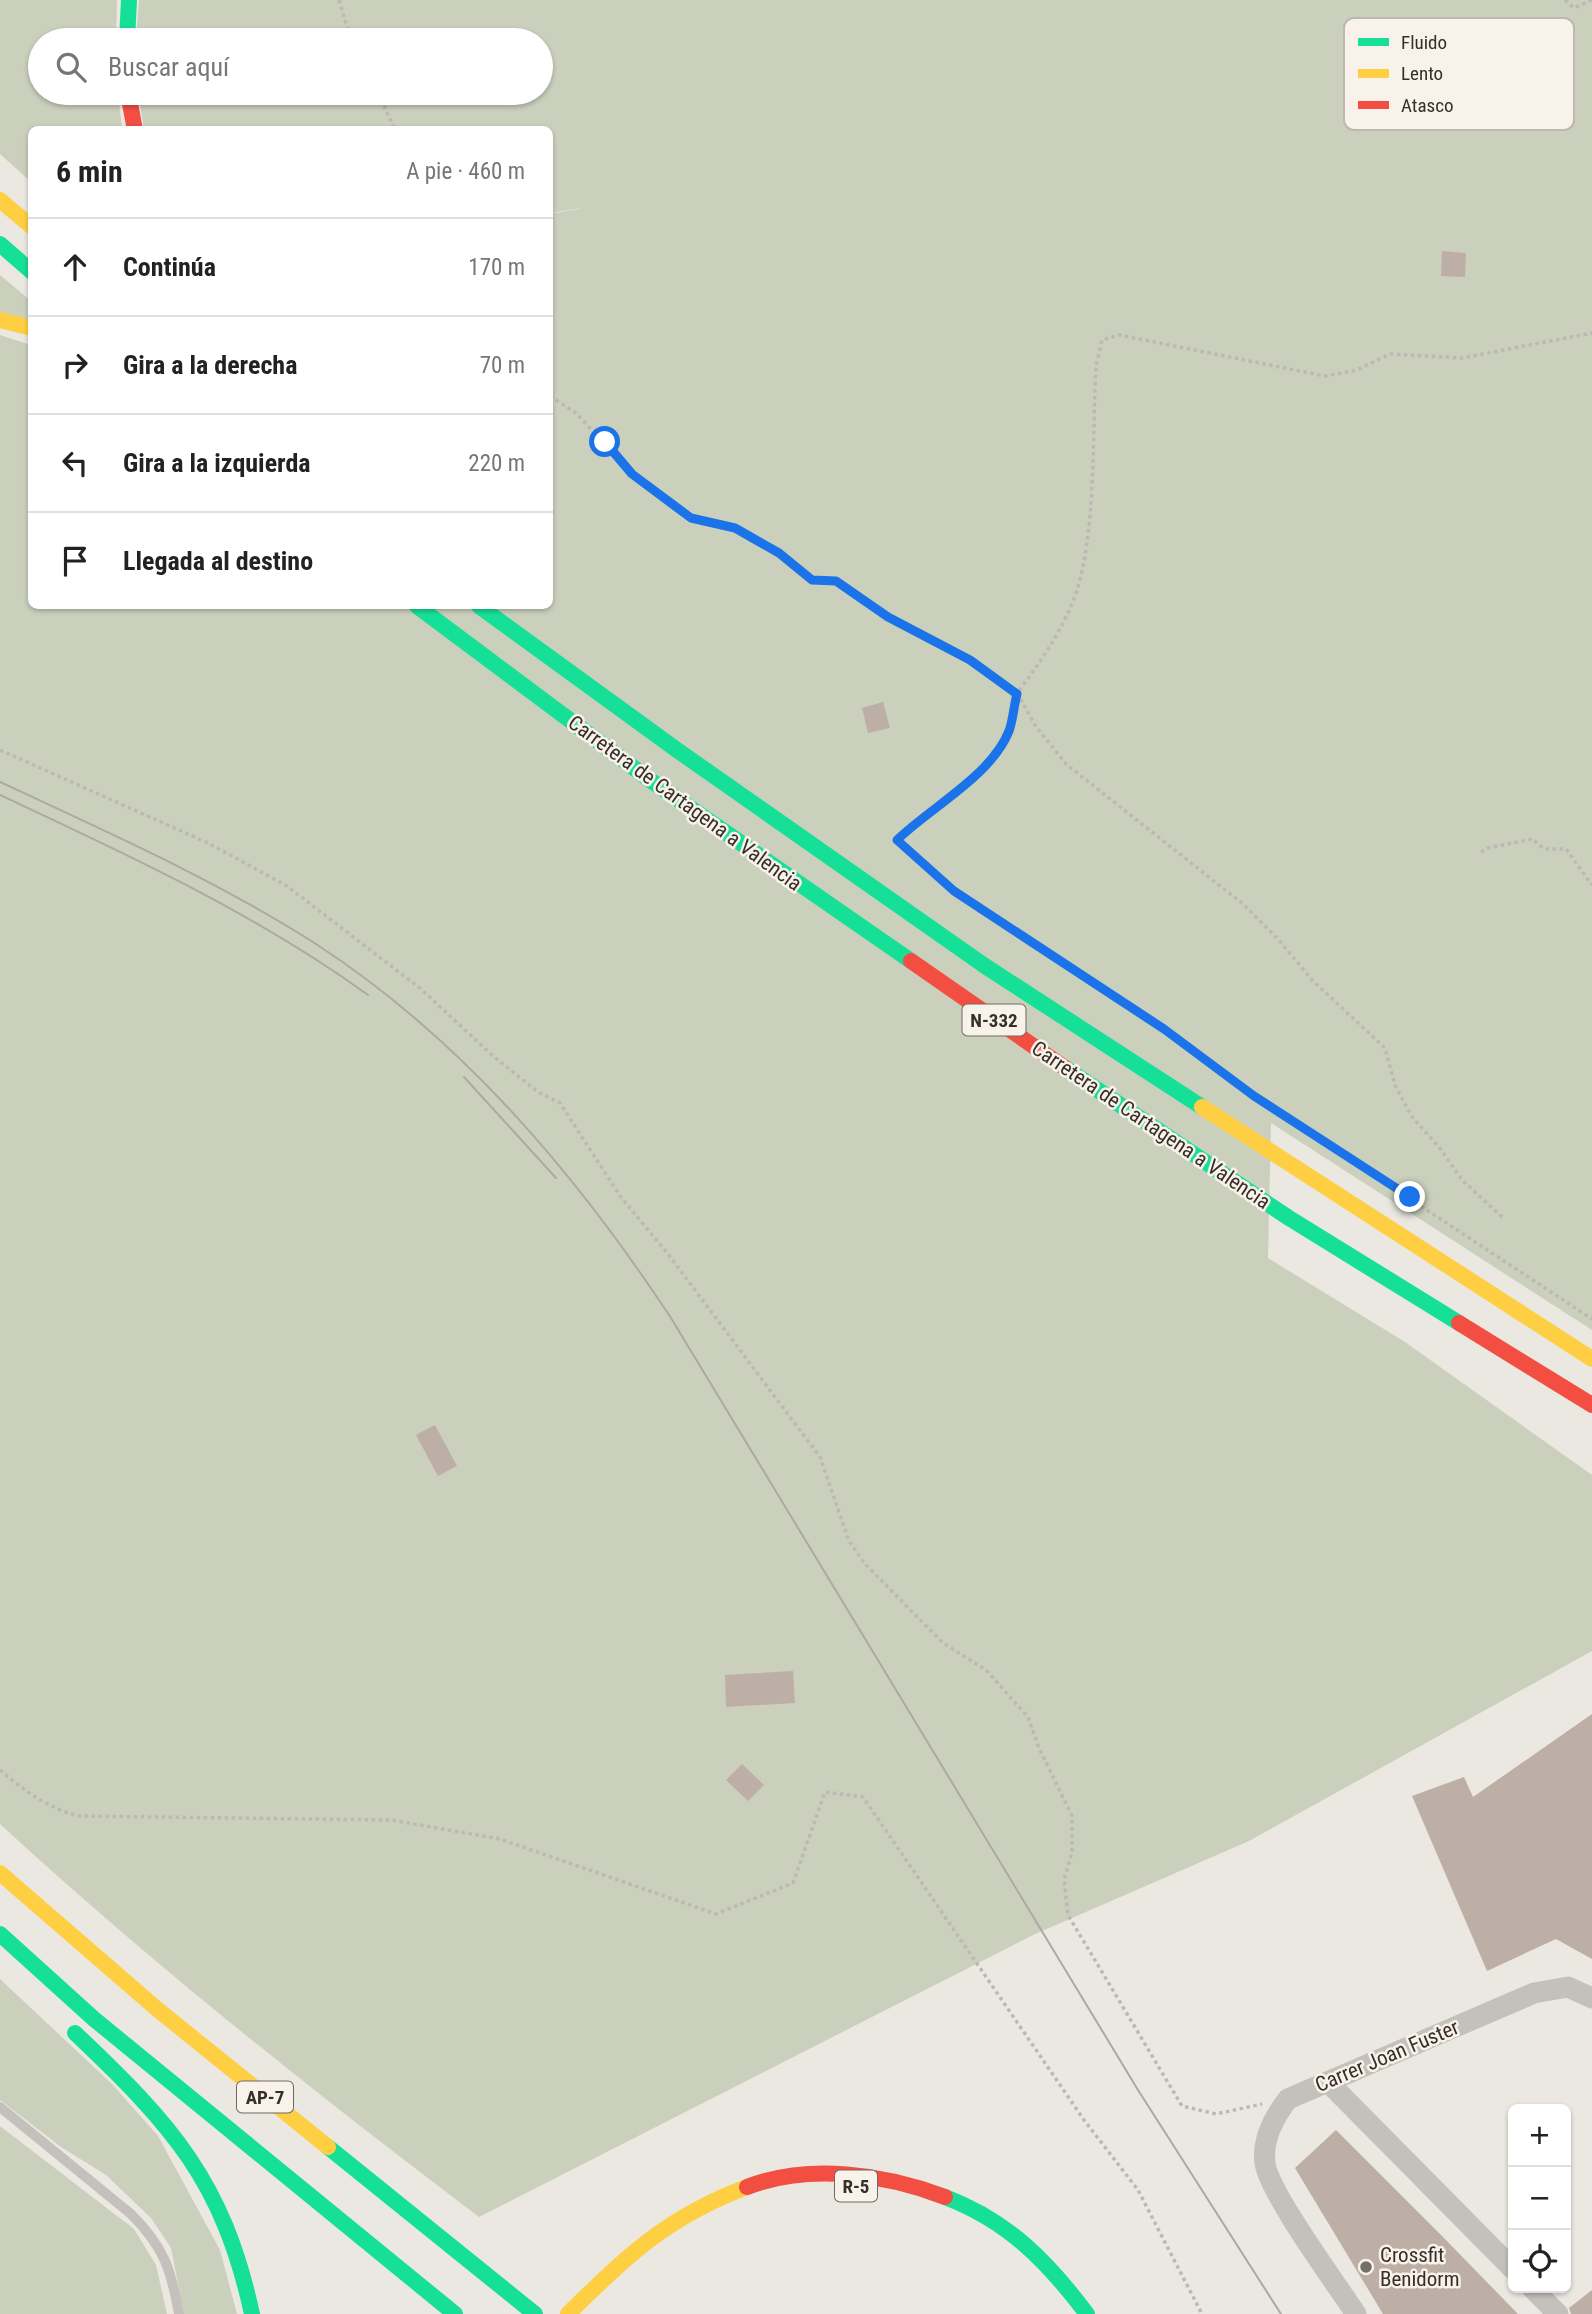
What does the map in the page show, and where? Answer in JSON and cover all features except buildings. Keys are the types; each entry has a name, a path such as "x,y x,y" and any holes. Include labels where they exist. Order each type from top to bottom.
{"highway":[{"path":"128,28 129,0"},
{"path":"130,105 134,126"},
{"path":"0,200 28,224"},
{"path":"0,244 28,268"},
{"path":"0,320 28,327"},
{"name":"Carretera de Cartagena a Valencia","path":"421,609 650,780 1057,1063 1289,1218 1592,1405"},
{"name":"Carretera de Cartagena a Valencia","path":"483,609 677,750 985,966 1592,1359"},
{"path":"511,609 677,750"},
{"path":"1289,1218 1377,1293"},
{"name":"AP-7","path":"0,1872 157,2009 536,2314"},
{"name":"AP-7","path":"0,1934 105,2028 455,2314"},
{"path":"59,2017 147,2101 177,2138 209,2191 229,2234 252,2314"},
{"path":"568,2314 616,2274 659,2230 723,2195 785,2178 848,2173 921,2186 975,2209 1010,2231 1042,2257 1087,2314"},
{"name":"R-5","path":"586,2314 616,2274 682,2230 729,2206 796,2187 886,2190 925,2201 989,2230 1032,2263 1055,2288 1071,2314"}],"street":[{"name":"Carrer Joan Fuster","path":"1288,2099 1549,1987 1568,1987 1590,1997"},
{"path":"1328,2081 1508,2264"},
{"path":"1288,2099 1271,2121 1265,2163 1280,2198 1356,2314"},
{"path":"1537,2293 1558,2314"}],"lane":[{"path":"0,2107 150,2233 167,2260 179,2314"}],"path":[{"path":"339,0 347,28"},
{"path":"1565,0 1574,8 1592,0"},
{"path":"384,105 393,126"},
{"path":"1592,333 1462,358 1390,354 1357,370 1325,376 1119,335 1102,340 1096,366 1088,533 1073,601 1036,668 1017,694 1009,732 985,767 922,816 897,840 954,891 1164,1029 1254,1096 1592,1319"},
{"path":"553,398 576,413 632,474 691,518 735,528 779,553 812,580 836,581 888,617 970,660 1017,694 1035,725 1066,764 1243,904 1278,939 1312,980 1385,1048 1395,1085 1412,1117 1439,1147 1462,1180 1502,1217"},
{"path":"0,750 208,843 287,886 421,989 538,1092 560,1103 620,1196 668,1254 820,1457 849,1541 865,1564 943,1643 986,1670 1028,1717 1039,1748 1072,1816 1072,1852 1064,1880 1068,1915 1182,2106 1216,2114 1288,2099"},
{"path":"1481,852 1488,848 1532,839 1544,849 1566,849 1592,885"},
{"path":"0,1770 19,1787 61,1811 78,1816 391,1820 500,1839 716,1914 793,1883 825,1792 863,1797 1084,2120 1138,2190 1202,2314"}],"green space":[{"path":"0,0 117,0 116,28 28,28 28,105 119,105 122,126 28,126 28,179 0,154"},
{"path":"139,0 1592,0 1592,1330 1271,1123 1268,1258 1405,1342 1592,1475 1592,1651 1249,1841 1033,1935 479,2217 356,2123 175,1977 0,1824 0,335 28,344 28,609 553,609 553,213 587,207 553,213 553,126 144,126 140,105 553,105 553,28 137,28"},
{"path":"0,275 28,298 28,319 0,312"},
{"path":"0,1979 112,2084 158,2136 220,2250 237,2314 184,2314 171,2248 151,2218 106,2175 61,2147 0,2100"},
{"path":"0,2126 134,2229 156,2265 167,2314 0,2314"}],"tram line":[{"path":"0,782 200,878 316,944 369,981 420,1022 513,1113 555,1161 596,1212 671,1318 1138,2090 1281,2314"},
{"path":"0,795 189,886 280,937 368,995"},
{"path":"464,1077 556,1178"}],"traffic: fast":[{"path":"128,28 129,0"},
{"path":"0,244 28,268"},
{"path":"421,609 650,780 911,961"},
{"path":"483,609 677,750 985,966 1202,1107"},
{"path":"1065,1068 1289,1218 1459,1323"},
{"path":"0,1934 94,2019 455,2314"},
{"path":"75,2033 139,2096 189,2157 226,2226 252,2314"},
{"path":"328,2147 535,2314"},
{"path":"945,2197 988,2218 1025,2245 1057,2277 1087,2314"}],"traffic: slow":[{"path":"0,200 28,224"},
{"path":"0,320 28,327"},
{"path":"1202,1107 1592,1359"},
{"path":"0,1873 157,2009 328,2147"},
{"path":"568,2314 609,2274 671,2225 719,2198 747,2187"}],"traffic: jam":[{"path":"130,105 134,126"},
{"path":"911,961 1065,1068"},
{"path":"1459,1323 1592,1405"},
{"path":"747,2187 796,2175 847,2174 897,2182 945,2197"}],"place":[{"name":"Crossfit Benidorm","path":"1366,2267"}],"route":[{"path":"605,442 632,474 691,518 735,528 779,553 812,580 836,581 888,617 942,648 970,660 1017,694 1009,732 985,767 922,816 897,840 954,891 1164,1029 1254,1096 1410,1197"}]}
